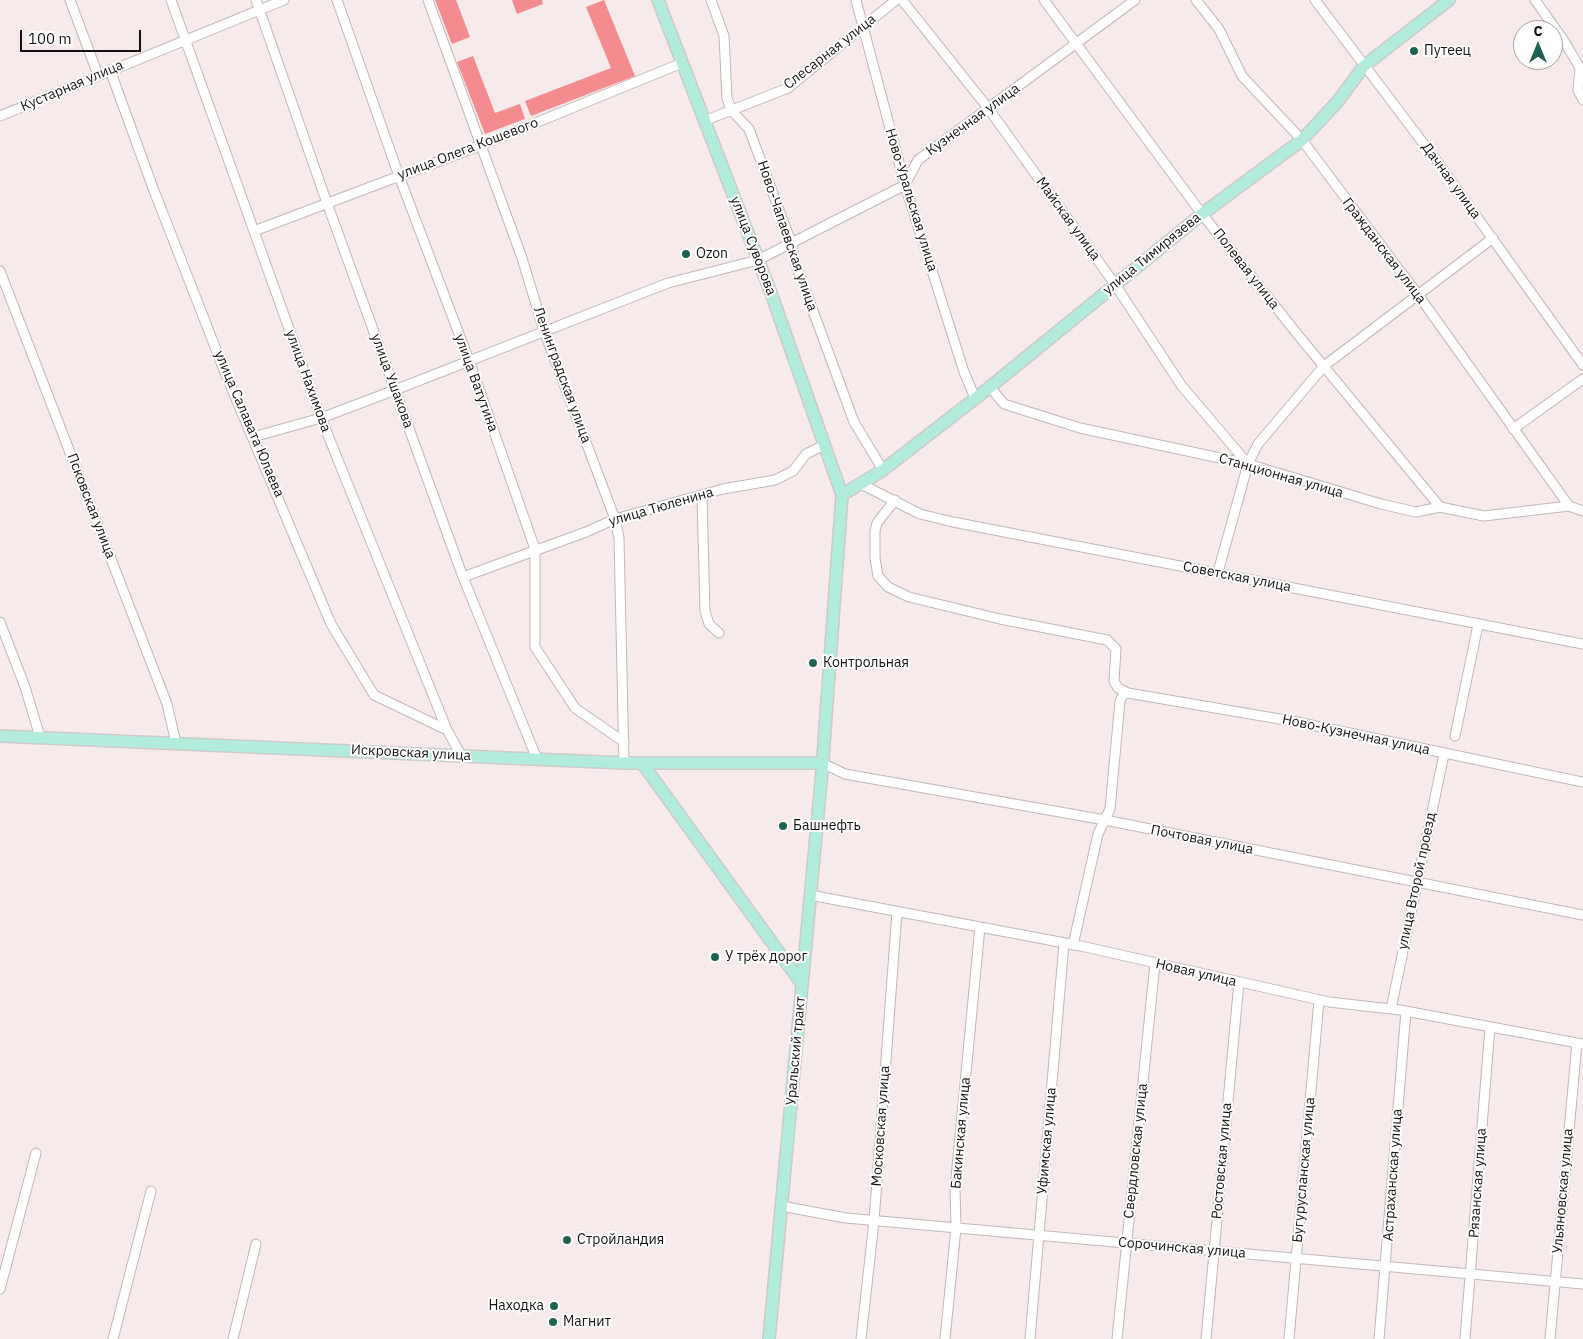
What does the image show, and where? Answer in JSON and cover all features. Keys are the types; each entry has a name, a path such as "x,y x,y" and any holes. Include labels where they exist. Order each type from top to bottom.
{"main road":[{"name":"улица Суворова","path":"658,0 758,260 842,495"},
{"name":"улица Тимирязева","path":"842,495 883,470 990,387 1202,214 1302,140 1338,101 1364,66 1449,0"},
{"name":"Уральский тракт","path":"769,1339 822,763 842,495"},
{"name":"Искровская улица","path":"0,736 642,764 822,763"},
{"path":"642,764 802,984"}],"street":[{"path":"70,0 98,76"},
{"name":"улица Нахимова","path":"171,0 321,418 447,730 461,755"},
{"name":"улица Ушакова","path":"256,0 327,203 463,577 537,759"},
{"name":"Кустарная улица","path":"0,116 284,0"},
{"name":"улица Ватутина","path":"337,0 399,176 470,362 535,549 535,648 575,708 624,742"},
{"name":"Ленинградская улица","path":"428,0 522,258 544,331 615,518 619,538 624,763"},
{"name":"Ново-Чапаевская улица","path":"711,0 724,36 727,98 732,110 749,129 791,242 795,262 854,422 883,470"},
{"name":"Ново-Уральская улица","path":"856,0 905,185 964,372 975,398"},
{"name":"Слесарная улица","path":"704,121 788,88 896,0"},
{"name":"Майская улица","path":"902,0 988,108 1114,284 1181,385 1248,464"},
{"name":"Полевая улица","path":"1044,0 1202,214 1440,507"},
{"name":"Кузнечная улица","path":"905,185 918,160 1135,0"},
{"name":"Гражданская улица","path":"1196,0 1219,30 1242,76 1302,140 1418,296 1569,506"},
{"name":"Дачная улица","path":"1315,0 1493,238 1583,365"},
{"path":"1535,0 1564,41 1580,68 1578,90 1583,100"},
{"name":"улица Олега Кошевого","path":"254,231 480,146 682,63"},
{"name":"улица Салавата Юлаева","path":"110,70 153,188 253,437 331,624 374,695 447,730"},
{"path":"253,437 321,418 470,362 668,283 758,260 905,185"},
{"path":"1218,572 1248,464 1258,444 1324,366 1493,238"},
{"name":"Псковская улица","path":"0,270 167,704 176,743"},
{"path":"1514,429 1583,379"},
{"name":"Станционная улица","path":"990,387 1004,404 1080,428 1248,464 1381,504 1416,512 1440,507 1484,516 1569,506 1583,511"},
{"name":"улица Тюленина","path":"463,577 535,549 586,532 615,518 723,489 776,480 794,471 806,454 824,444"},
{"name":"Советская улица","path":"861,484 920,514 953,522 1583,644"},
{"path":"702,495 705,611 709,624 720,633"},
{"path":"895,500 877,523 875,531 875,558 878,576 888,587 909,597 1000,619 1107,640 1116,650 1114,682 1118,688 1128,693"},
{"path":"0,622 25,687 40,737"},
{"path":"1455,736 1478,625"},
{"name":"Ново-Кузнечная улица","path":"1128,693 1297,722 1583,782"},
{"name":"Уфимская улица","path":"1030,1339 1068,944 1098,834 1110,809 1120,700 1123,695 1128,693"},
{"name":"улица Второй проезд","path":"1391,1009 1444,754"},
{"name":"Почтовая улица","path":"822,763 845,774 1105,820 1583,915"},
{"name":"Новая улица","path":"810,895 1068,944 1319,1000 1406,1011 1580,1044"},
{"name":"Московская улица","path":"862,1339 874,1221 897,912"},
{"name":"Бакинская улица","path":"945,1339 956,1228 955,1188 980,927"},
{"name":"Свердловская улица","path":"1117,1339 1155,963"},
{"name":"Ростовская улица","path":"1206,1339 1239,982"},
{"name":"Бугурусланская улица","path":"1289,1339 1319,1000"},
{"name":"Астраханская улица","path":"1379,1339 1406,1011"},
{"name":"Рязанская улица","path":"1465,1339 1490,1027"},
{"name":"Ульяновская улица","path":"1550,1339 1554,1282 1580,1044"},
{"path":"0,1289 36,1153"},
{"path":"113,1339 151,1191"},
{"name":"Сорочинская улица","path":"781,1206 874,1221 1583,1284"},
{"path":"233,1339 256,1244"}],"shaded area":[{"path":"435,0 456,0 470,37 452,44"},
{"path":"512,0 542,0 543,4 517,14"},
{"path":"604,0 635,76 531,116 525,101 611,68 586,7"},
{"path":"473,56 495,113 520,104 525,119 485,134 457,62"}],"place":[{"name":"Путеец","path":"1414,51"},
{"name":"Ozon","path":"686,254"},
{"name":"Контрольная","path":"813,663"},
{"name":"Башнефть","path":"783,826"},
{"name":"У трёх дорог","path":"715,957"},
{"name":"Стройландия","path":"567,1240"},
{"name":"Находка","path":"554,1306"},
{"name":"Магнит","path":"553,1322"}]}
